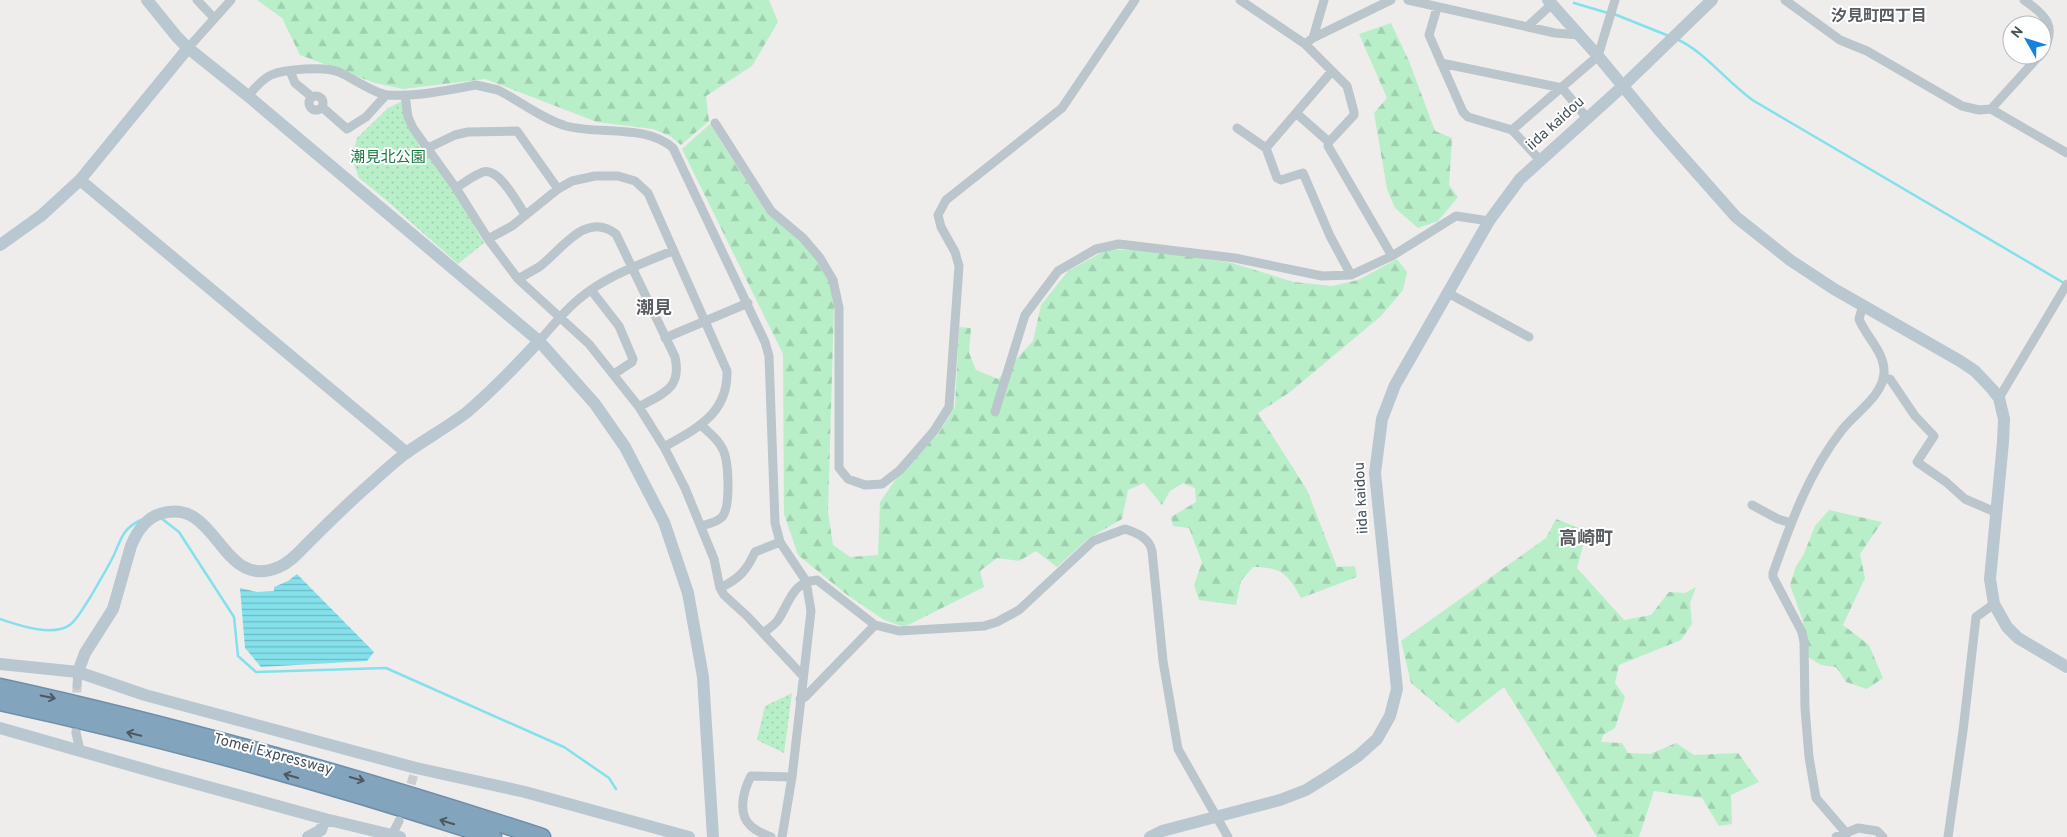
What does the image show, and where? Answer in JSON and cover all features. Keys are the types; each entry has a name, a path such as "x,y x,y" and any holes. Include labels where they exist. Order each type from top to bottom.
{"highway":[{"name":"Tomei Expressway","path":"0,687 150,722 268,753 374,783 542,837"},
{"name":"Tomei Expressway","path":"0,702 266,768 493,837"}],"street":[{"path":"147,0 188,48 248,96 539,341 595,404 625,447 651,494 688,593 703,677 713,837"},
{"path":"197,0 214,18"},
{"path":"0,245 42,215 80,180 188,48 231,0"},
{"path":"715,123 771,211 803,238 820,258 833,280 839,308 838,468 848,479 865,485 882,484 900,470 934,431 949,407 959,266 955,252 941,227 938,215 946,200 1062,108 1135,0"},
{"path":"1240,0 1305,44 1347,86 1354,115 1329,142 1328,146 1392,256"},
{"path":"1313,38 1324,0"},
{"path":"1305,44 1313,38 1392,0"},
{"path":"1408,0 1436,8 1555,33 1580,35"},
{"path":"1512,130 1598,56 1616,0"},
{"name":"iida kaidou","path":"1150,837 1162,831 1280,800 1306,790 1330,776 1371,745 1387,723 1393,709 1397,690 1375,487 1377,446 1382,419 1395,385 1489,221 1520,179 1622,87 1712,0"},
{"path":"1785,0 1840,40 1867,51 1962,106 1979,110 1991,109 2067,153"},
{"path":"2024,0 2041,15"},
{"path":"1528,26 1550,2 1736,217 1790,260 1975,371 1999,398 2004,419 1990,579 1994,604 2007,627 2018,638 2067,667"},
{"path":"1436,8 1429,35 1463,112 1468,117 1512,130 1540,160"},
{"path":"1441,63 1562,88 1587,118"},
{"path":"1991,109 2031,65"},
{"path":"248,96 263,80 271,75 290,71 331,69 386,95 405,95 476,85 487,86 564,125 596,131 634,133 661,138 673,148 765,342 769,356 775,523 780,542 806,581 811,611 792,778 782,837"},
{"path":"290,71 295,83 312,98 316,96 322,98 324,103 322,107 347,129 366,117 386,95"},
{"path":"1266,148 1332,71"},
{"path":"405,95 408,117 413,128 518,279 589,344 639,407 664,447 701,526 714,559 720,588 729,600 803,676"},
{"path":"1296,113 1329,142"},
{"path":"1237,128 1266,148 1277,178 1281,180 1303,173 1330,236 1351,275"},
{"path":"428,148 455,135 468,132 517,130 558,189"},
{"path":"456,188 485,171 491,172 503,182 525,214"},
{"path":"488,238 512,226 558,189 572,181 595,176 618,176 634,181 648,192 672,251 724,361 727,379 722,401 701,425 664,447"},
{"path":"80,180 407,453"},
{"path":"995,412 1025,315 1058,271 1096,249 1119,244 1235,258 1322,276 1351,275 1392,256 1456,216 1489,221"},
{"path":"518,279 538,267 569,238 594,226 604,227 616,234 675,357 678,371 676,379 667,391 639,407"},
{"path":"77,685 78,672 84,654 113,609 131,546 135,537 148,520 172,510 193,516 209,529 230,556 239,564 255,570 268,570 278,567 293,557 368,485 407,453 466,412 504,378 578,299 632,268 672,251"},
{"path":"1999,398 2065,286"},
{"path":"591,290 619,326 634,359 614,374"},
{"path":"1448,293 1529,337"},
{"path":"665,338 748,303"},
{"path":"1847,834 1816,798 1808,758 1804,642 1798,624 1773,577 1791,523 1816,467 1842,429 1880,387 1883,378 1884,373 1879,351 1864,332 1859,319 1863,305"},
{"path":"1883,378 1890,379 1915,416 1934,436 1916,462 1946,482 1965,499 1995,512"},
{"path":"701,425 720,444 726,457 728,504 725,513 719,520 701,526"},
{"path":"1752,504 1778,519 1791,523"},
{"path":"763,633 777,622 798,586 806,581 816,580 875,625 899,631 984,626 997,622 1019,610 1093,541 1125,529 1139,534 1146,540 1152,551 1163,661 1178,749 1228,837"},
{"path":"720,588 735,581 750,564 755,552 780,542"},
{"path":"1948,837 1976,617 1994,604"},
{"path":"800,699 805,697 875,625"},
{"path":"0,664 78,672 154,697 416,768 525,792 689,837"},
{"path":"0,728 325,819 396,836 399,821"},
{"path":"76,733 80,750"},
{"path":"771,837 751,826 745,820 743,803 746,786 751,776 792,778"},
{"path":"308,837 321,830 325,819"},
{"path":"1836,837 1858,828 1877,831 1882,837"}],"green space":[{"path":"257,0 769,0 778,22 752,66 706,96 709,121 681,145 670,136 653,129 597,122 485,79 403,89 375,83 300,55 282,18"},
{"path":"1391,23 1409,61 1435,131 1452,138 1449,185 1458,197 1438,221 1418,228 1395,208 1387,189 1374,113 1387,98 1359,34"},
{"name":"潮見北公園","path":"402,101 484,243 458,264 359,178 352,158 357,138 388,108"},
{"path":"710,124 766,212 802,243 830,281 834,305 828,512 833,545 850,557 878,555 880,502 898,476 939,433 955,406 959,327 971,328 969,353 976,370 998,379 1033,341 1041,305 1068,271 1106,250 1146,249 1232,263 1294,282 1332,286 1358,280 1397,259 1407,272 1403,290 1381,316 1290,392 1258,413 1307,490 1337,567 1355,566 1357,577 1301,598 1292,583 1277,570 1253,567 1241,581 1236,605 1199,600 1194,585 1202,562 1189,528 1173,526 1171,517 1196,502 1195,488 1183,483 1170,491 1162,505 1144,483 1128,490 1122,519 1089,538 1057,567 1036,551 1019,561 997,558 980,571 984,587 904,627 884,620 846,594 798,555 784,514 783,354 682,149"},
{"path":"1829,510 1882,522 1860,554 1865,578 1843,625 1869,645 1883,678 1867,689 1846,682 1836,667 1821,665 1808,657 1803,621 1790,585 1796,566 1803,556 1815,526"},
{"path":"1556,519 1587,531 1577,568 1624,620 1651,615 1669,592 1685,593 1696,587 1690,603 1692,624 1681,640 1619,665 1615,683 1625,697 1615,728 1603,735 1601,742 1622,743 1628,753 1650,754 1676,743 1694,755 1738,753 1759,782 1731,795 1732,824 1719,826 1702,798 1654,791 1639,837 1597,837 1504,687 1458,723 1411,683 1401,641 1546,538"},
{"path":"792,693 784,753 757,740 765,706"}],"water":[{"path":"297,574 374,652 367,661 261,667 245,648 240,588 257,592 274,591 274,587 288,581"}],"waterway":[{"path":"1574,3 1608,13"},
{"path":"1614,14 1669,36"},
{"path":"1676,39 1696,51 1754,101 2064,283"},
{"path":"161,518 179,532 234,617 238,656 256,672 386,668 564,747 609,778 616,789"},
{"path":"0,619 26,627 46,630 64,628 71,624 91,596 123,534 141,520"}],"tunnel":[{"path":"76,733 77,685"},
{"path":"407,797 416,768"}],"district":[{"name":"汐見町四丁目","path":"1879,17"},
{"name":"潮見","path":"654,309"},
{"name":"高崎町","path":"1586,539"}]}
